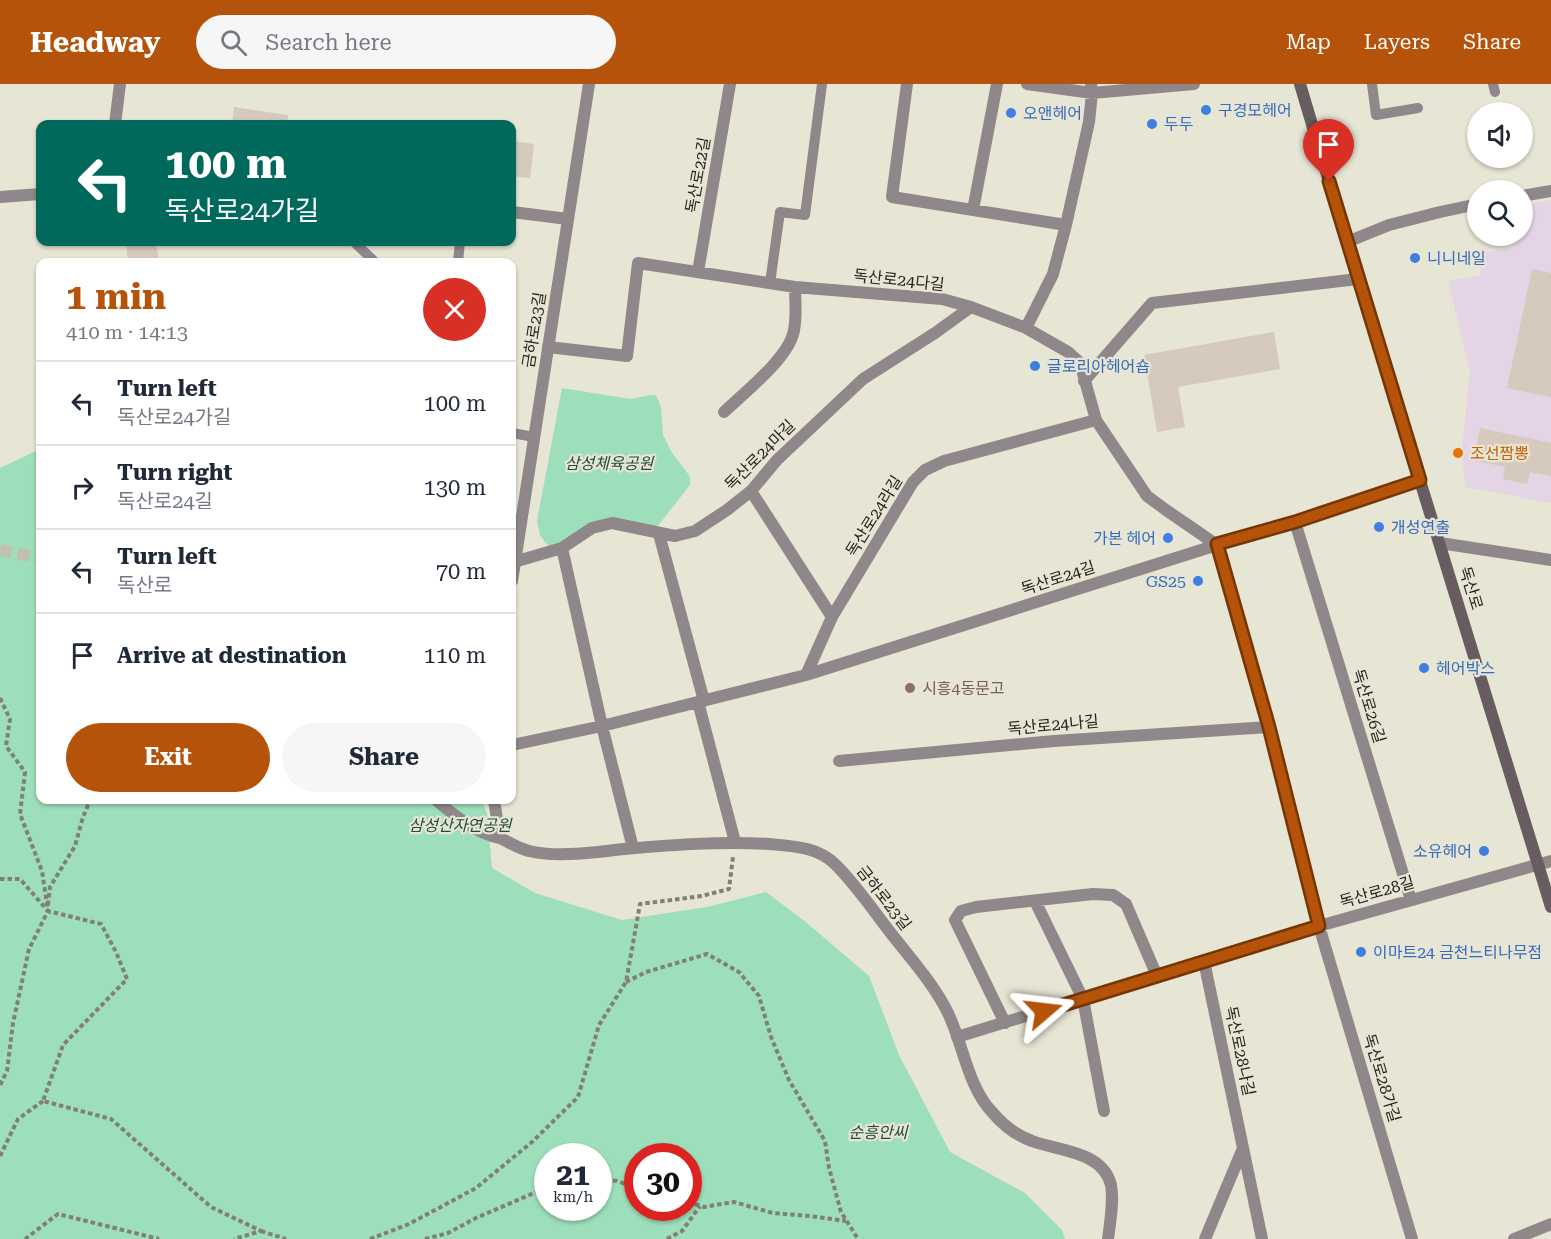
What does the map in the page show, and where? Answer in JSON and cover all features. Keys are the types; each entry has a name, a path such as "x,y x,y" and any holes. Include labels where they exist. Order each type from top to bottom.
{"main road":[{"name":"독산로","path":"1300,84 1551,907"}],"street":[{"path":"116,120 120,84"},
{"name":"금하로23길","path":"516,550 589,84"},
{"name":"독산로22길","path":"698,272 730,84"},
{"path":"907,84 892,197 1066,225"},
{"path":"973,210 998,84"},
{"path":"1027,84 1092,89 1194,84"},
{"path":"1026,328 1053,274 1089,122 1092,89"},
{"path":"1533,194 1551,191"},
{"path":"0,197 36,194"},
{"path":"1347,242 1389,225 1467,206"},
{"path":"516,212 568,219"},
{"name":"독산로24다길","path":"548,347 627,356 638,263 795,287 942,299 970,306 1026,328 1068,352 1080,363 1096,420 1147,496 1217,544"},
{"path":"1084,381 1152,303 1358,279"},
{"path":"724,412 766,373 786,349 794,331 795,287"},
{"name":"독산로24마길","path":"516,561 562,548 592,528 612,523 675,536 695,531 751,491 777,460 863,379 934,333 970,306"},
{"name":"독산로24라길","path":"806,675 832,617 913,482 925,470 944,461 1096,420"},
{"name":"독산로24길","path":"516,744 603,726 806,675 1217,544 1295,522 1420,480"},
{"path":"751,491 832,617"},
{"name":"독산로26길","path":"1295,522 1411,900"},
{"path":"659,534 735,842"},
{"path":"1440,543 1551,560"},
{"name":"독산로28가길","path":"1217,544 1269,727 1319,926 1412,1239"},
{"path":"562,548 633,848"},
{"name":"독산로24나길","path":"839,761 1054,741 1269,727"},
{"name":"금하로23길","path":"440,804 468,825 528,851 565,854 735,842 787,846 825,855 836,865 932,986 948,1013 973,1081 988,1109 1003,1125 1018,1135 1090,1159 1104,1170 1111,1184 1112,1198 1108,1239"},
{"path":"495,804 500,838"},
{"name":"독산로28길","path":"957,1037 1319,926 1551,861"},
{"path":"1005,1023 955,920 961,911 1093,894 1113,895 1126,904 1157,976"},
{"path":"1035,901 1083,999 1104,1111"},
{"name":"독산로28나길","path":"1204,961 1262,1239"},
{"path":"1205,1239 1243,1148"},
{"path":"1514,1239 1551,1224"}],"lane":[{"path":"770,283 780,212 805,215 822,84"},
{"path":"1372,84 1376,115 1418,108"},
{"path":"358,246 371,258"},
{"path":"516,434 534,437"}],"path":[{"path":"0,698 10,719 6,746 24,772 20,814 42,871 48,911"},
{"path":"0,1085 7,1071 13,1023 30,949 48,911 50,887 75,846 89,804"},
{"path":"370,1239 409,1224 476,1188 532,1142 578,1097 599,1025 626,982 640,904 702,896 729,889 735,842"},
{"path":"0,879 20,879 48,911 101,924 127,979 63,1045 43,1101 18,1119 0,1156"},
{"path":"626,982 646,972 707,954 739,972 759,996 771,1037 789,1080 825,1141 841,1212 858,1239"},
{"path":"43,1101 111,1119 211,1207 261,1231 286,1239"},
{"path":"426,1239 448,1233 476,1218 534,1193"},
{"path":"702,1206 734,1202 773,1213 846,1221"},
{"path":"25,1239 58,1214 159,1239"},
{"path":"667,1239 682,1231 689,1221"},
{"path":"234,1239 261,1231"}],"shaded area":[{"path":"1551,200 1551,503 1465,487 1462,450 1470,371 1448,281 1480,276 1480,253 1515,248 1515,246 1533,246 1533,203"}],"green space":[{"name":"삼성체육공원","path":"562,388 630,399 656,395 661,407 663,435 672,453 689,475 690,485 653,532 612,523 562,548 549,546 540,535 537,521"},
{"path":"36,451 36,804 483,804 487,813 492,868 535,893 622,920 707,907 766,892 807,923 869,976 899,1055 950,1152 1025,1193 1062,1230 1065,1239 0,1239 0,468"}],"building":[{"path":"234,107 288,115 287,120 232,120"},
{"path":"516,142 534,144 530,178 516,176"},
{"path":"126,246 157,246 158,258 128,258"},
{"path":"1532,269 1551,273 1551,397 1507,388"},
{"path":"1274,332 1280,369 1178,387 1185,427 1157,432 1144,355"},
{"path":"1480,428 1551,443 1551,476 1530,472 1527,484 1503,479 1505,467 1473,460"}],"tunnel":[{"path":"0,550 36,557"}],"place":[{"name":"구경모헤어","path":"1206,110"},
{"name":"오앤헤어","path":"1011,113"},
{"name":"두두","path":"1152,124"},
{"name":"니니네일","path":"1415,258"},
{"name":"글로리아헤어숍","path":"1035,366"},
{"name":"조선짬뽕","path":"1458,453"},
{"name":"개성연출","path":"1379,527"},
{"name":"가본 헤어","path":"1168,538"},
{"name":"GS25","path":"1198,581"},
{"name":"헤어박스","path":"1424,668"},
{"name":"시흥4동문고","path":"910,688"},
{"name":"소유헤어","path":"1484,851"},
{"name":"이마트24 금천느티나무점","path":"1361,952"}],"route":[{"path":"1044,1011 1319,926 1269,727 1217,544 1295,522 1420,480 1329,181"}],"park label":[{"name":"삼성산자연공원","path":"460,825"},
{"name":"순흥안씨","path":"878,1132"}]}
